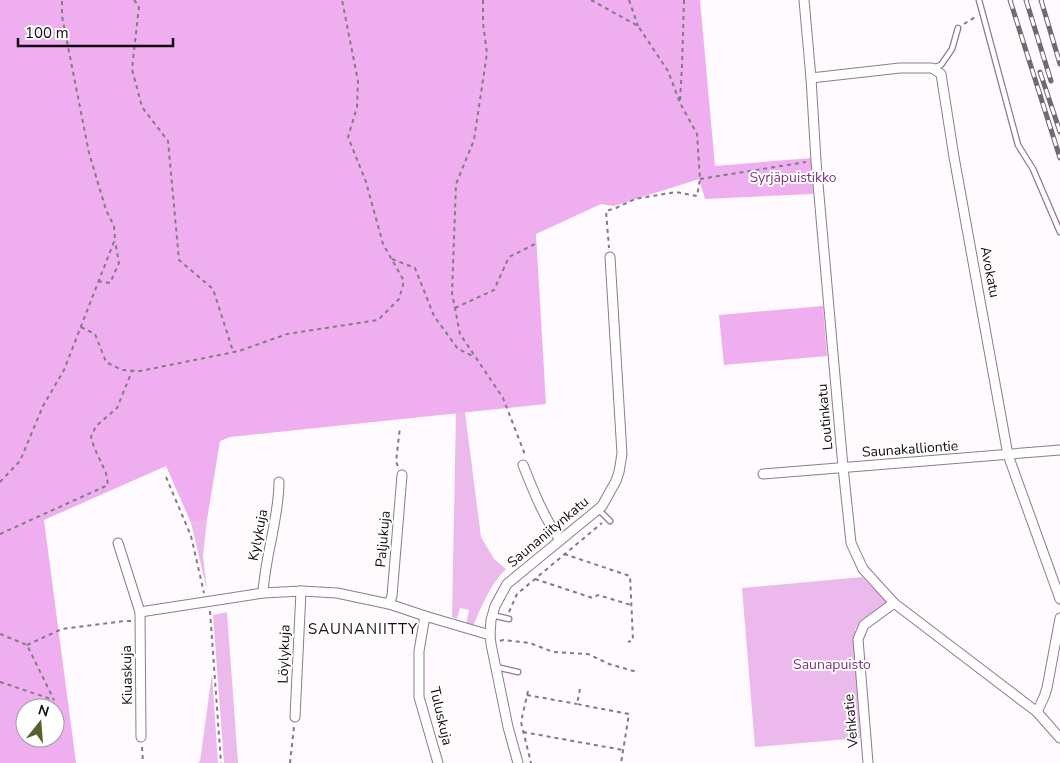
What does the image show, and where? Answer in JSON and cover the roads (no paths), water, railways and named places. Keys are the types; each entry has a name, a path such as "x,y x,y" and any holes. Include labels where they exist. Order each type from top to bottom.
{"street":[{"name":"Loutinkatu","path":"804,0 816,161 851,543 863,569 894,603 1037,712 1060,738"},
{"path":"811,78 900,68 932,68"},
{"name":"Avokatu","path":"932,68 941,74 954,158 1008,455 1060,599"},
{"name":"Saunaniitynkatu","path":"518,763 508,727 490,639 492,615 507,584 602,506 619,472 622,454 610,257"},
{"name":"Saunakalliontie","path":"763,474 1060,450"},
{"path":"523,465 552,529 560,540"},
{"name":"Paljukuja","path":"389,604 392,596 402,475"},
{"name":"Kylykuja","path":"263,593 264,574 279,495 279,482"},
{"name":"Kiuaskuja","path":"118,543 140,617 141,737"},
{"path":"140,617 208,607 263,593 301,591 337,593 389,604 490,639"},
{"name":"Löylykuja","path":"295,717 301,591"},
{"name":"Vehkatie","path":"868,763 858,639 864,625 894,603"},
{"name":"Tuluskuja","path":"425,616 419,650 419,697 438,763"},
{"path":"1037,712 1047,688 1060,618"}],"lane":[{"path":"979,0 1018,146 1033,169 1060,232"},
{"path":"932,68 941,65 952,49 958,28"},
{"path":"598,509 609,520"},
{"path":"492,615 508,619"},
{"path":"496,667 518,672"}],"railway":[{"path":"1010,0 1060,158"},
{"path":"1026,0 1051,81"},
{"path":"1041,0 1060,64"},
{"path":"1040,72 1060,132"}],"district":[{"name":"SAUNANIITTY","path":"363,629"}],"park label":[{"name":"Syrjäpuistikko","path":"793,177"},
{"name":"Saunapuisto","path":"832,664"}]}
